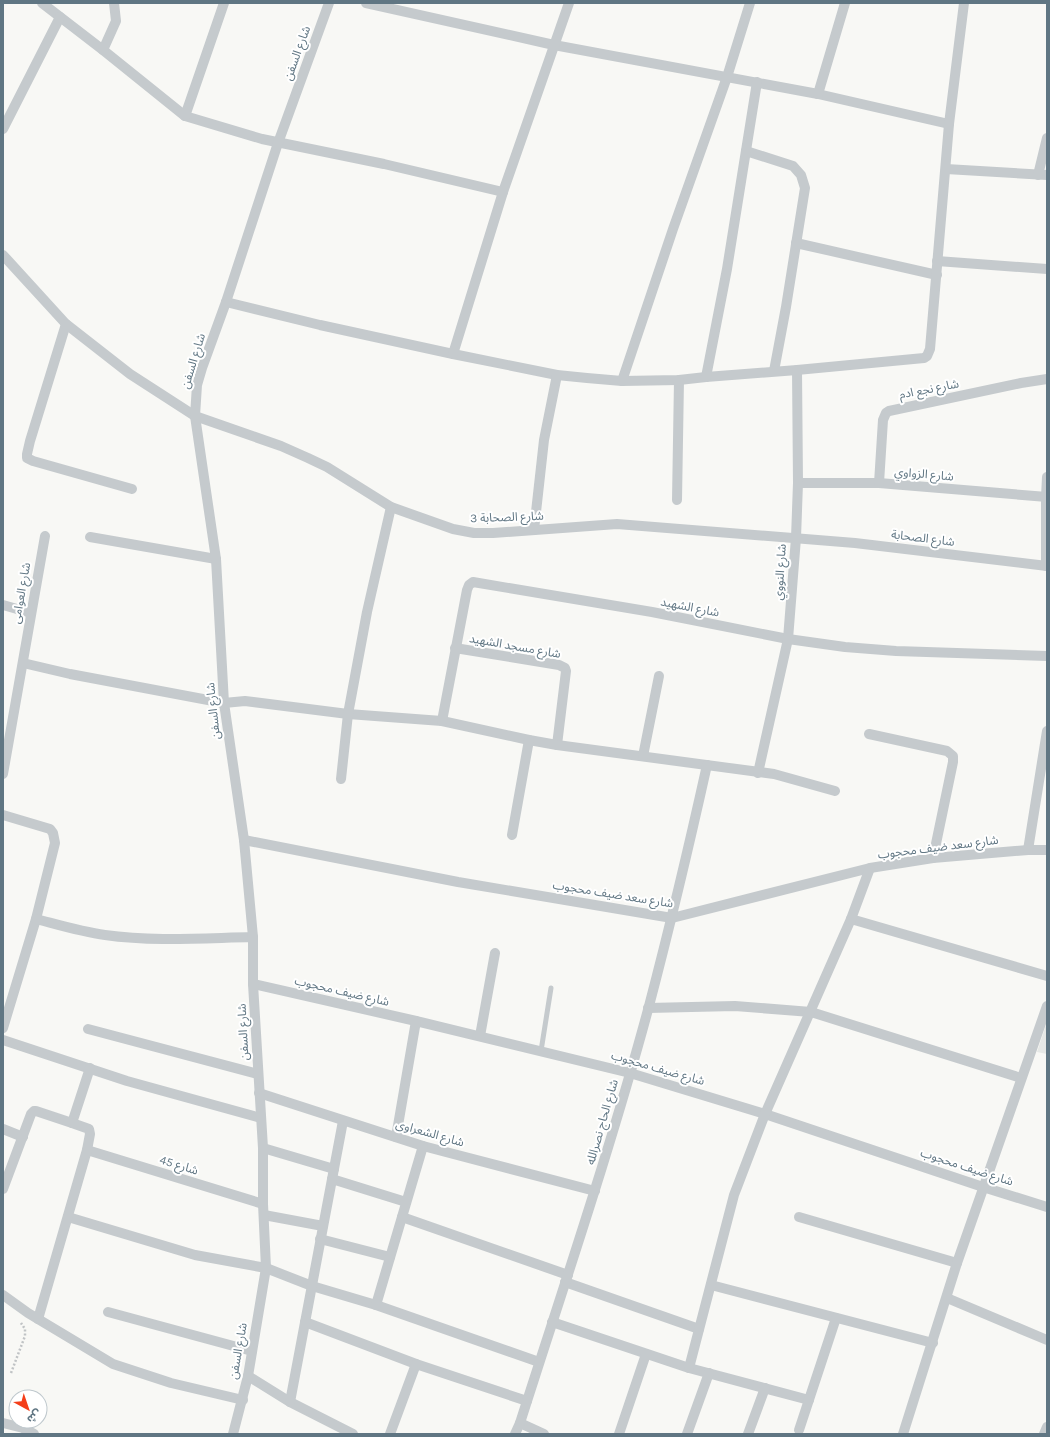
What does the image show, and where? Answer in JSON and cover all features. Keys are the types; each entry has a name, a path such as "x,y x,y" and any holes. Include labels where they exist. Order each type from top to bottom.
{"street":[{"path":"42,3 185,116 278,143 384,164 504,192"},
{"path":"103,50 116,22 114,3"},
{"path":"185,116 224,3"},
{"name":"شارع السفن","path":"233,1434 248,1376 266,1268 263,1204 263,1148 253,984 253,937 244,840 224,703 216,559 195,416 197,385 278,143 329,3"},
{"path":"366,3 554,45 818,94 949,124"},
{"path":"453,354 504,192 569,3"},
{"path":"622,381 673,229 727,77 750,3"},
{"path":"818,94 845,3"},
{"path":"226,302 327,327 557,376 622,381 679,380 706,376 919,360 927,356 930,349 949,124 964,3"},
{"path":"3,129 60,17"},
{"path":"706,376 727,269 757,82"},
{"path":"946,169 1043,175 1047,138"},
{"path":"746,151 793,166 801,175 805,188 774,371"},
{"path":"796,243 937,275"},
{"name":"شارع الصحابة 3","path":"3,255 66,324 130,374 195,416 295,452 327,467 392,507 453,529 474,533 617,524 796,538"},
{"path":"937,261 1047,269"},
{"path":"66,324 30,441 27,454 28,458 33,461 132,489"},
{"name":"شارع النووي","path":"758,772 788,639 796,538 798,483 797,370"},
{"path":"534,530 544,440 557,376"},
{"name":"شارع نجع ادم","path":"879,483 883,420 886,413 889,411 1020,383 1047,379"},
{"path":"677,500 679,380"},
{"path":"1047,477 1047,566"},
{"name":"شارع الزواوي","path":"798,483 879,483 1046,497"},
{"path":"341,779 348,714 367,612 392,507"},
{"name":"شارع العوامى","path":"3,774 45,536"},
{"path":"90,537 216,559"},
{"name":"شارع الصحابة","path":"796,538 855,543 1047,566"},
{"name":"شارع الشهيد","path":"442,721 467,590 469,585 473,582 652,612 788,639 845,647 896,651 1047,656"},
{"path":"3,605 31,612"},
{"name":"شارع مسجد الشهيد","path":"455,648 559,665 565,668 566,671 557,745"},
{"path":"23,662 78,676 224,703 245,701 348,714 442,721 557,745 774,774 834,791"},
{"path":"643,756 659,676"},
{"path":"1028,850 1047,731"},
{"path":"868,734 947,751 953,756 933,858"},
{"path":"512,835 529,740"},
{"name":"شارع الحاج نصرالله","path":"515,1434 520,1423 595,1192 630,1073 672,918 707,765"},
{"path":"3,815 50,829 55,838 36,919 3,1028"},
{"name":"شارع سعد ضيف محجوب","path":"244,840 458,882 672,918 870,868 933,858 1028,850 1047,850"},
{"path":"689,1368 734,1195 765,1114 851,919 870,868"},
{"path":"36,919 106,936 174,940 253,937"},
{"path":"851,919 1047,976"},
{"path":"480,1036 494,953"},
{"name":"شارع ضيف محجوب","path":"253,984 416,1020 630,1073 765,1114 1047,1207"},
{"path":"648,1008 734,1006 811,1012 1021,1078"},
{"path":"903,1434 933,1343 957,1263 1047,1006"},
{"path":"396,1137 416,1020"},
{"path":"88,1029 258,1074"},
{"path":"3,1040 127,1081 261,1118"},
{"path":"72,1123 90,1068"},
{"name":"شارع الشعراوى","path":"259,1093 423,1146 595,1192"},
{"path":"3,1189 31,1114 34,1111 89,1130 88,1150 38,1319"},
{"path":"290,1402 343,1120"},
{"path":"3,1129 23,1136"},
{"path":"376,1305 423,1146"},
{"path":"263,1148 406,1202"},
{"name":"شارع 45","path":"88,1150 263,1204"},
{"path":"264,1215 323,1226"},
{"path":"68,1217 195,1255 266,1268 312,1286 376,1305 539,1362"},
{"path":"402,1217 699,1329"},
{"path":"799,1217 957,1263"},
{"path":"320,1239 390,1257"},
{"path":"711,1284 933,1343"},
{"path":"3,1295 38,1319 113,1364 171,1383 243,1400"},
{"path":"947,1298 1047,1340"},
{"path":"108,1312 252,1351"},
{"path":"799,1430 836,1318"},
{"path":"305,1322 416,1364 527,1401"},
{"path":"552,1322 689,1368 809,1400"},
{"path":"619,1434 646,1354"},
{"path":"390,1434 416,1364"},
{"path":"687,1434 709,1373"},
{"path":"248,1376 290,1402 354,1434"},
{"path":"748,1434 764,1388"},
{"path":"3,1423 34,1434"},
{"path":"520,1423 544,1434"},
{"path":"1044,1434 1047,1427"}],"lane":[{"path":"541,1051 551,988"}],"path":[{"path":"11,1373 25,1336 25,1329 21,1322"}],"shaded area":[{"path":"1047,1022 1047,1054 1037,1052"}]}
